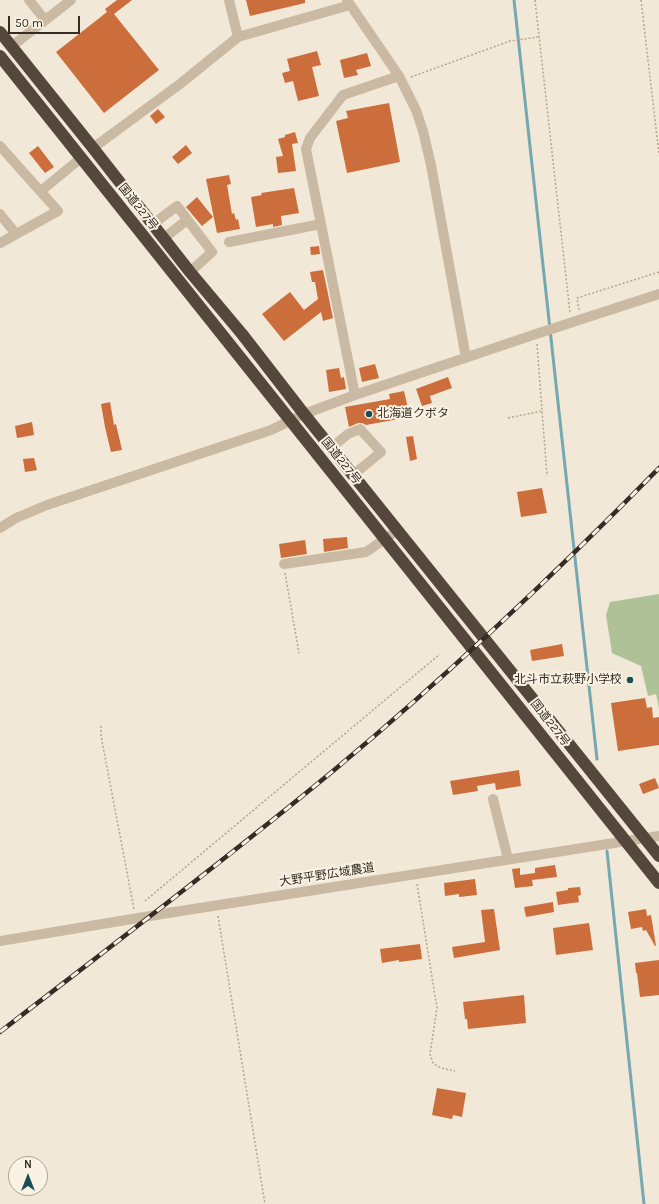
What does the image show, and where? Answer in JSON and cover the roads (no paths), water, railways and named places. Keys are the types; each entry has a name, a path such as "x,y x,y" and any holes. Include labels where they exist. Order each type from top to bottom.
{"highway":[{"name":"国道227号","path":"0,32 137,203 190,272 242,334 331,448 659,856"},
{"name":"国道227号","path":"0,56 659,883"}],"street":[{"path":"29,0 45,20"},
{"path":"12,46 71,0"},
{"path":"229,0 238,37"},
{"path":"93,148 180,84 238,37 349,3 400,78 416,110 423,131 431,165 466,358"},
{"path":"355,395 306,150 310,138 343,95 400,78"},
{"path":"0,146 58,211 0,243"},
{"path":"41,191 81,158"},
{"path":"124,213 137,203"},
{"path":"153,224 177,206 212,252 190,272"},
{"path":"0,214 16,234"},
{"path":"164,238 187,220"},
{"path":"229,242 321,224"},
{"path":"0,528 16,518 47,505 271,430 304,414 355,395 659,294"},
{"path":"331,448 348,434 360,429 381,452 353,475"},
{"path":"284,564 366,552 398,530"},
{"path":"493,799 508,859"},
{"name":"大野平野広域農道","path":"0,941 659,836"}],"waterway":[{"path":"514,0 597,759"},
{"path":"607,851 644,1204"}],"railway":[{"path":"0,1032 251,838 333,771 500,624 659,468"}],"place":[{"name":"北海道クボタ","path":"369,414"},
{"name":"北斗市立萩野小学校","path":"630,680"}]}
